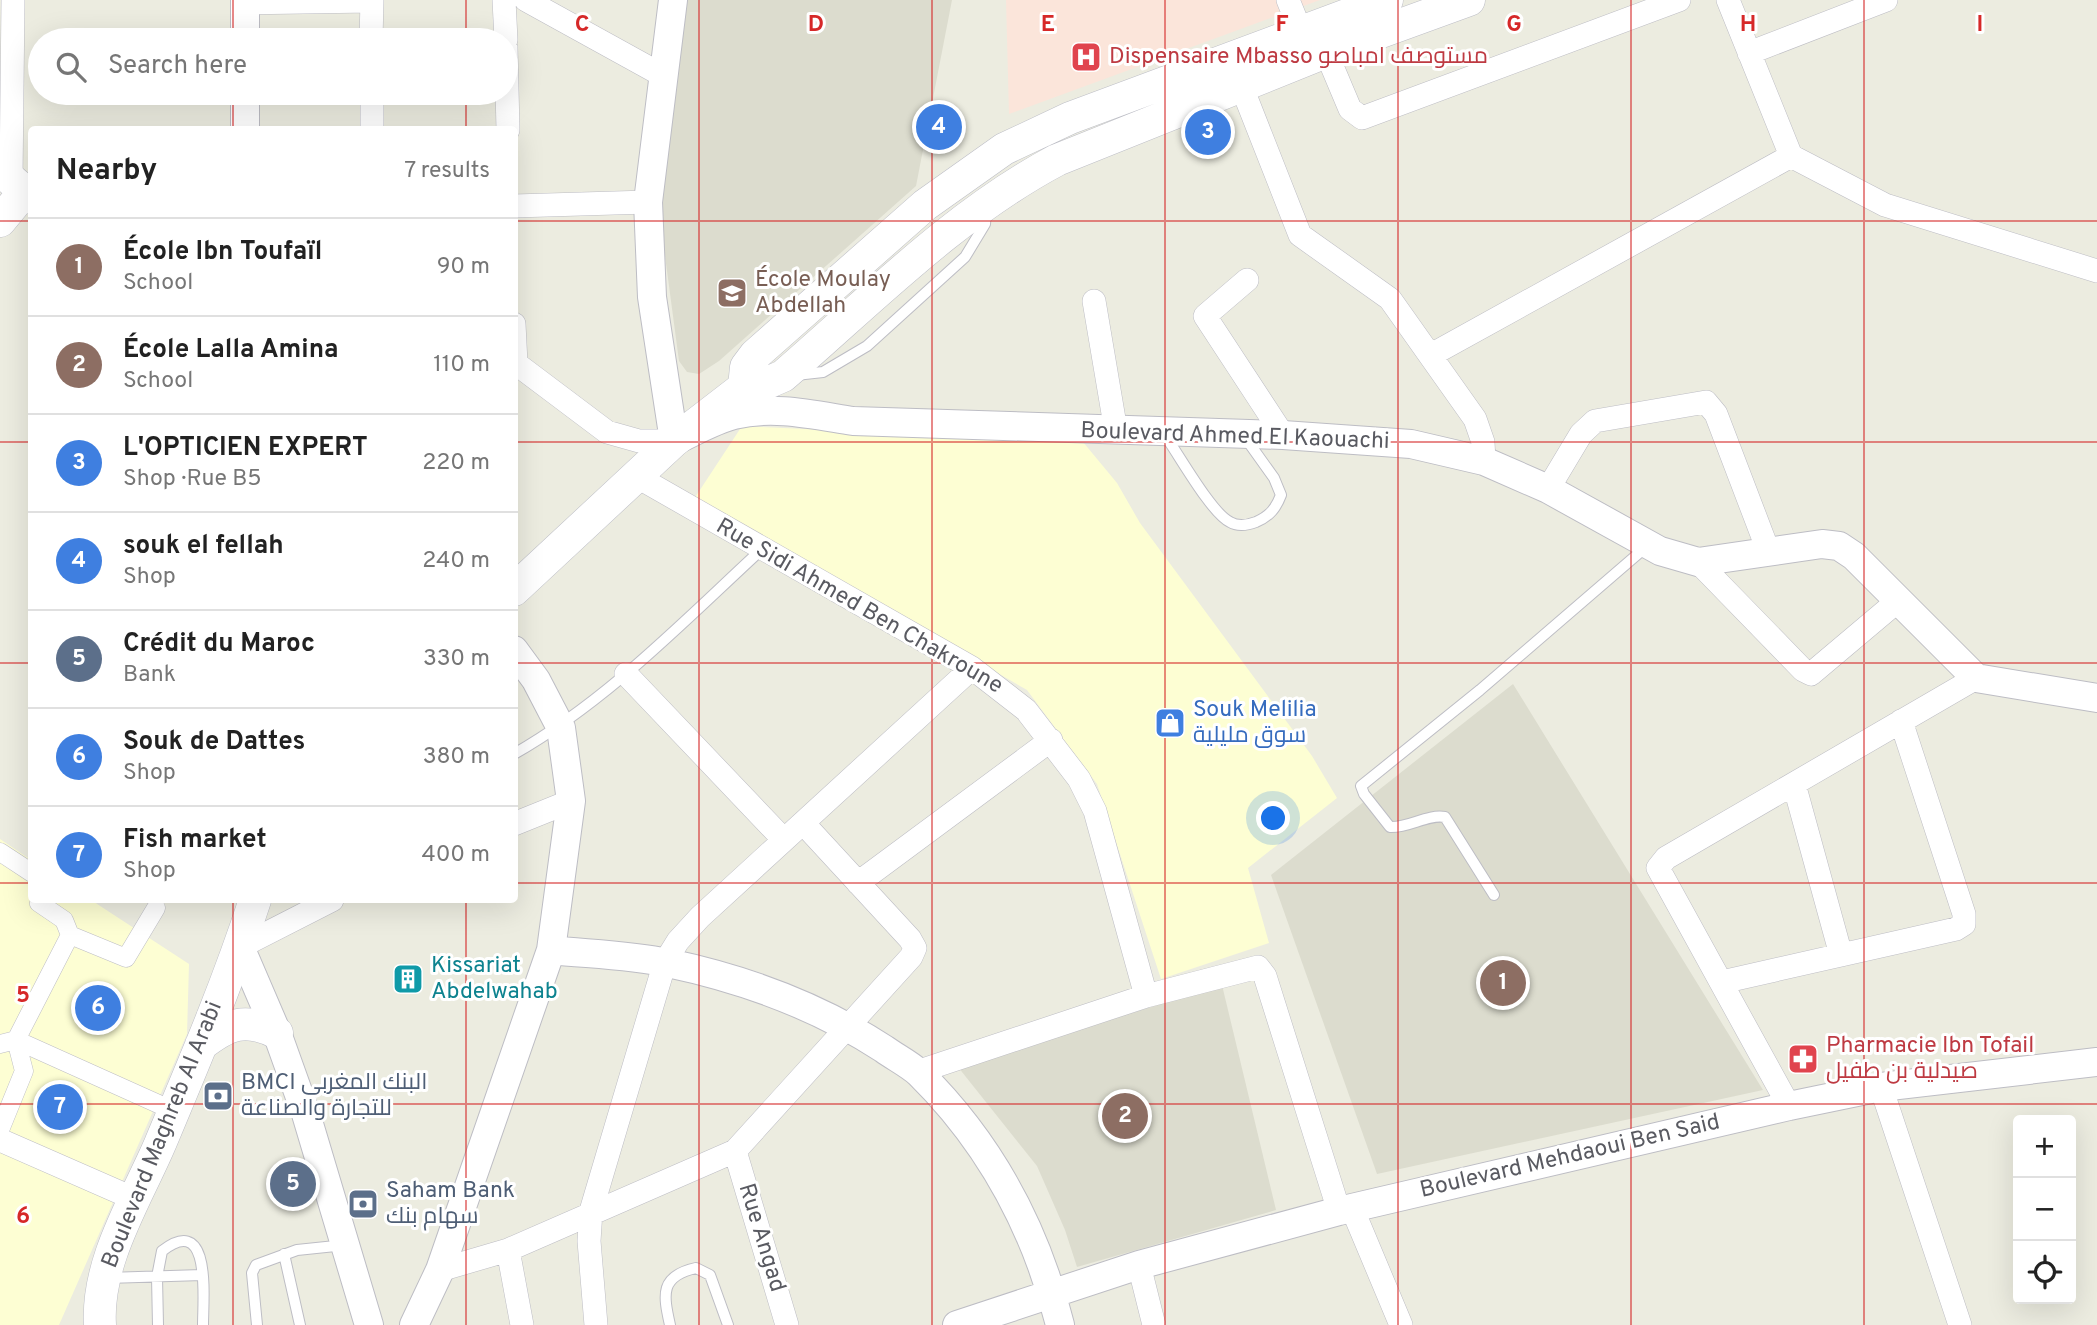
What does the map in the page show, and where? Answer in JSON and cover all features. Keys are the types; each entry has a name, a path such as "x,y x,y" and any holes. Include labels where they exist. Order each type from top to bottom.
{"main road":[{"path":"744,387 746,367 755,355 925,205 993,157 1070,118 1387,0"},
{"path":"518,586 674,441 744,387 767,383 783,376 987,203 1057,160 1241,85 1469,0"},
{"path":"0,221 17,185"},
{"name":"Boulevard Maghreb Al Arabi","path":"100,1325 104,1278 117,1239 137,1200 201,1045 240,947 254,903"},
{"path":"201,1045 237,1024 259,1024 277,1033"}],"street":[{"path":"13,0 17,185"},
{"path":"504,0 505,28"},
{"path":"526,0 662,75"},
{"path":"518,364 607,432 639,441 674,441 652,297 648,202 673,0"},
{"path":"1288,0 1301,32"},
{"path":"1326,52 1350,110 1362,118 1679,0"},
{"path":"1728,0 1791,156 1885,205 2097,271"},
{"path":"1749,53 1886,0"},
{"path":"245,28 245,2 371,1 371,28"},
{"path":"1241,85 1300,234 1307,242 1382,290 1475,418 1483,442 1484,461"},
{"path":"245,105 245,126"},
{"path":"372,105 372,126"},
{"path":"507,105 508,126"},
{"path":"1431,355 1791,156"},
{"path":"518,206 648,202"},
{"path":"1247,280 1207,313 1206,321 1283,435"},
{"path":"1094,301 1116,431"},
{"path":"1548,489 1581,434 1595,421 1706,402 1716,414 1769,553"},
{"name":"Boulevard Ahmed El Kaouachi","path":"674,441 731,415 754,411 789,411 853,421 1283,435 1411,444 1484,461 1548,489 1648,545 1679,559 1697,561 1822,544 1839,546 1900,599 1976,678"},
{"name":"Rue Sidi Ahmed Ben Chakroune","path":"636,476 761,550 972,668 1015,699 1051,740 1079,779 1095,811 1146,996"},
{"path":"1697,561 1803,670 1811,674 1900,599"},
{"path":"414,1325 440,1270 551,950 571,801 561,728 536,680 518,655"},
{"path":"596,1325 589,1241 591,1211 665,962 700,917 972,668"},
{"path":"626,674 784,840"},
{"path":"1789,1105 1658,867 1666,858 1976,678 2097,698"},
{"path":"1722,982 1956,929 1964,923 1964,914 1901,721"},
{"path":"858,883 1051,740"},
{"path":"1794,784 1841,955"},
{"path":"518,822 571,801"},
{"path":"440,1270 508,1250 591,1211 735,1151 846,1025 911,957 915,948 910,939 804,824"},
{"path":"0,852 28,870"},
{"path":"39,903 64,920 70,935 126,958 156,908"},
{"path":"326,903 240,947 277,1033 306,1114 369,1325"},
{"path":"8,1042 70,935"},
{"path":"551,950 665,962 785,998 846,1025 917,1072 973,1136 1017,1202 1052,1294 1060,1325"},
{"path":"917,1072 1146,996 1258,967 1265,976 1346,1210 1401,1325"},
{"path":"8,1042 174,1111"},
{"path":"0,1129 24,1071 8,1042"},
{"name":"Boulevard Mehdaoui Ben Said","path":"957,1325 1139,1265 1346,1210 1789,1105 1881,1087 2074,1062 2097,1062"},
{"path":"1881,1087 1951,1321"},
{"path":"0,1140 137,1200"},
{"name":"Rue Angad","path":"735,1151 787,1325"},
{"path":"508,1250 522,1325"},
{"path":"1139,1265 1154,1325"}],"lane":[{"path":"1163,432 1215,509 1231,523 1244,525 1259,521 1276,509 1281,495 1274,478 1242,434"},
{"path":"1494,895 1445,817 1437,816 1409,826 1390,827 1364,794 1361,786 1480,690 1648,545"},
{"path":"518,752 561,728 626,674 761,550"},
{"path":"158,1325 157,1277 162,1251 177,1242 190,1242 200,1251 203,1325"},
{"path":"257,1325 253,1269 261,1262 284,1254 345,1245"},
{"path":"284,1254 300,1325"},
{"path":"670,1325 664,1300 668,1282 680,1272 696,1268 710,1275 728,1325"},
{"path":"104,1278 202,1275"}],"shaded area":[{"path":"685,0 952,0 916,186 719,361 699,374 687,372 679,361 661,226 669,104"},
{"name":"Dispensaire Mbasso مستوصف امباصو","path":"1006,0 1320,0 1009,114"},
{"name":"Souk Melilia سوق مليلية","path":"742,426 1083,442 1117,483 1140,523 1312,756 1337,798 1248,868 1269,943 1161,979 1097,784 1027,690 694,499"},
{"path":"1513,684 1763,1090 1377,1174 1271,875"},
{"path":"0,839 28,858 28,903 96,903 189,964 187,1034 59,1325 0,1325"},
{"path":"1222,985 1276,1210 1077,1267 1065,1230 1037,1166 958,1067"}],"place":[{"name":"Dispensaire Mbasso مستوصف امباصو","path":"1086,57"},
{"name":"souk el fellah","path":"939,127"},
{"name":"L'OPTICIEN EXPERT","path":"1208,132"},
{"name":"École Moulay Abdellah","path":"732,293"},
{"name":"Souk Melilia سوق مليلية","path":"1170,723"},
{"name":"Kissariat Abdelwahab","path":"408,979"},
{"name":"École Ibn Toufaïl","path":"1503,983"},
{"name":"Souk de Dattes","path":"98,1008"},
{"name":"Pharmacie Ibn Tofail صيدلية بن طفيل","path":"1803,1059"},
{"name":"BMCI البنك المغربي للتجارة والصناعة","path":"218,1096"},
{"name":"Fish market","path":"60,1107"},
{"name":"École Lalla Amina","path":"1125,1116"},
{"name":"Crédit du Maroc","path":"293,1184"},
{"name":"Saham Bank سهام بنك","path":"363,1204"}]}
